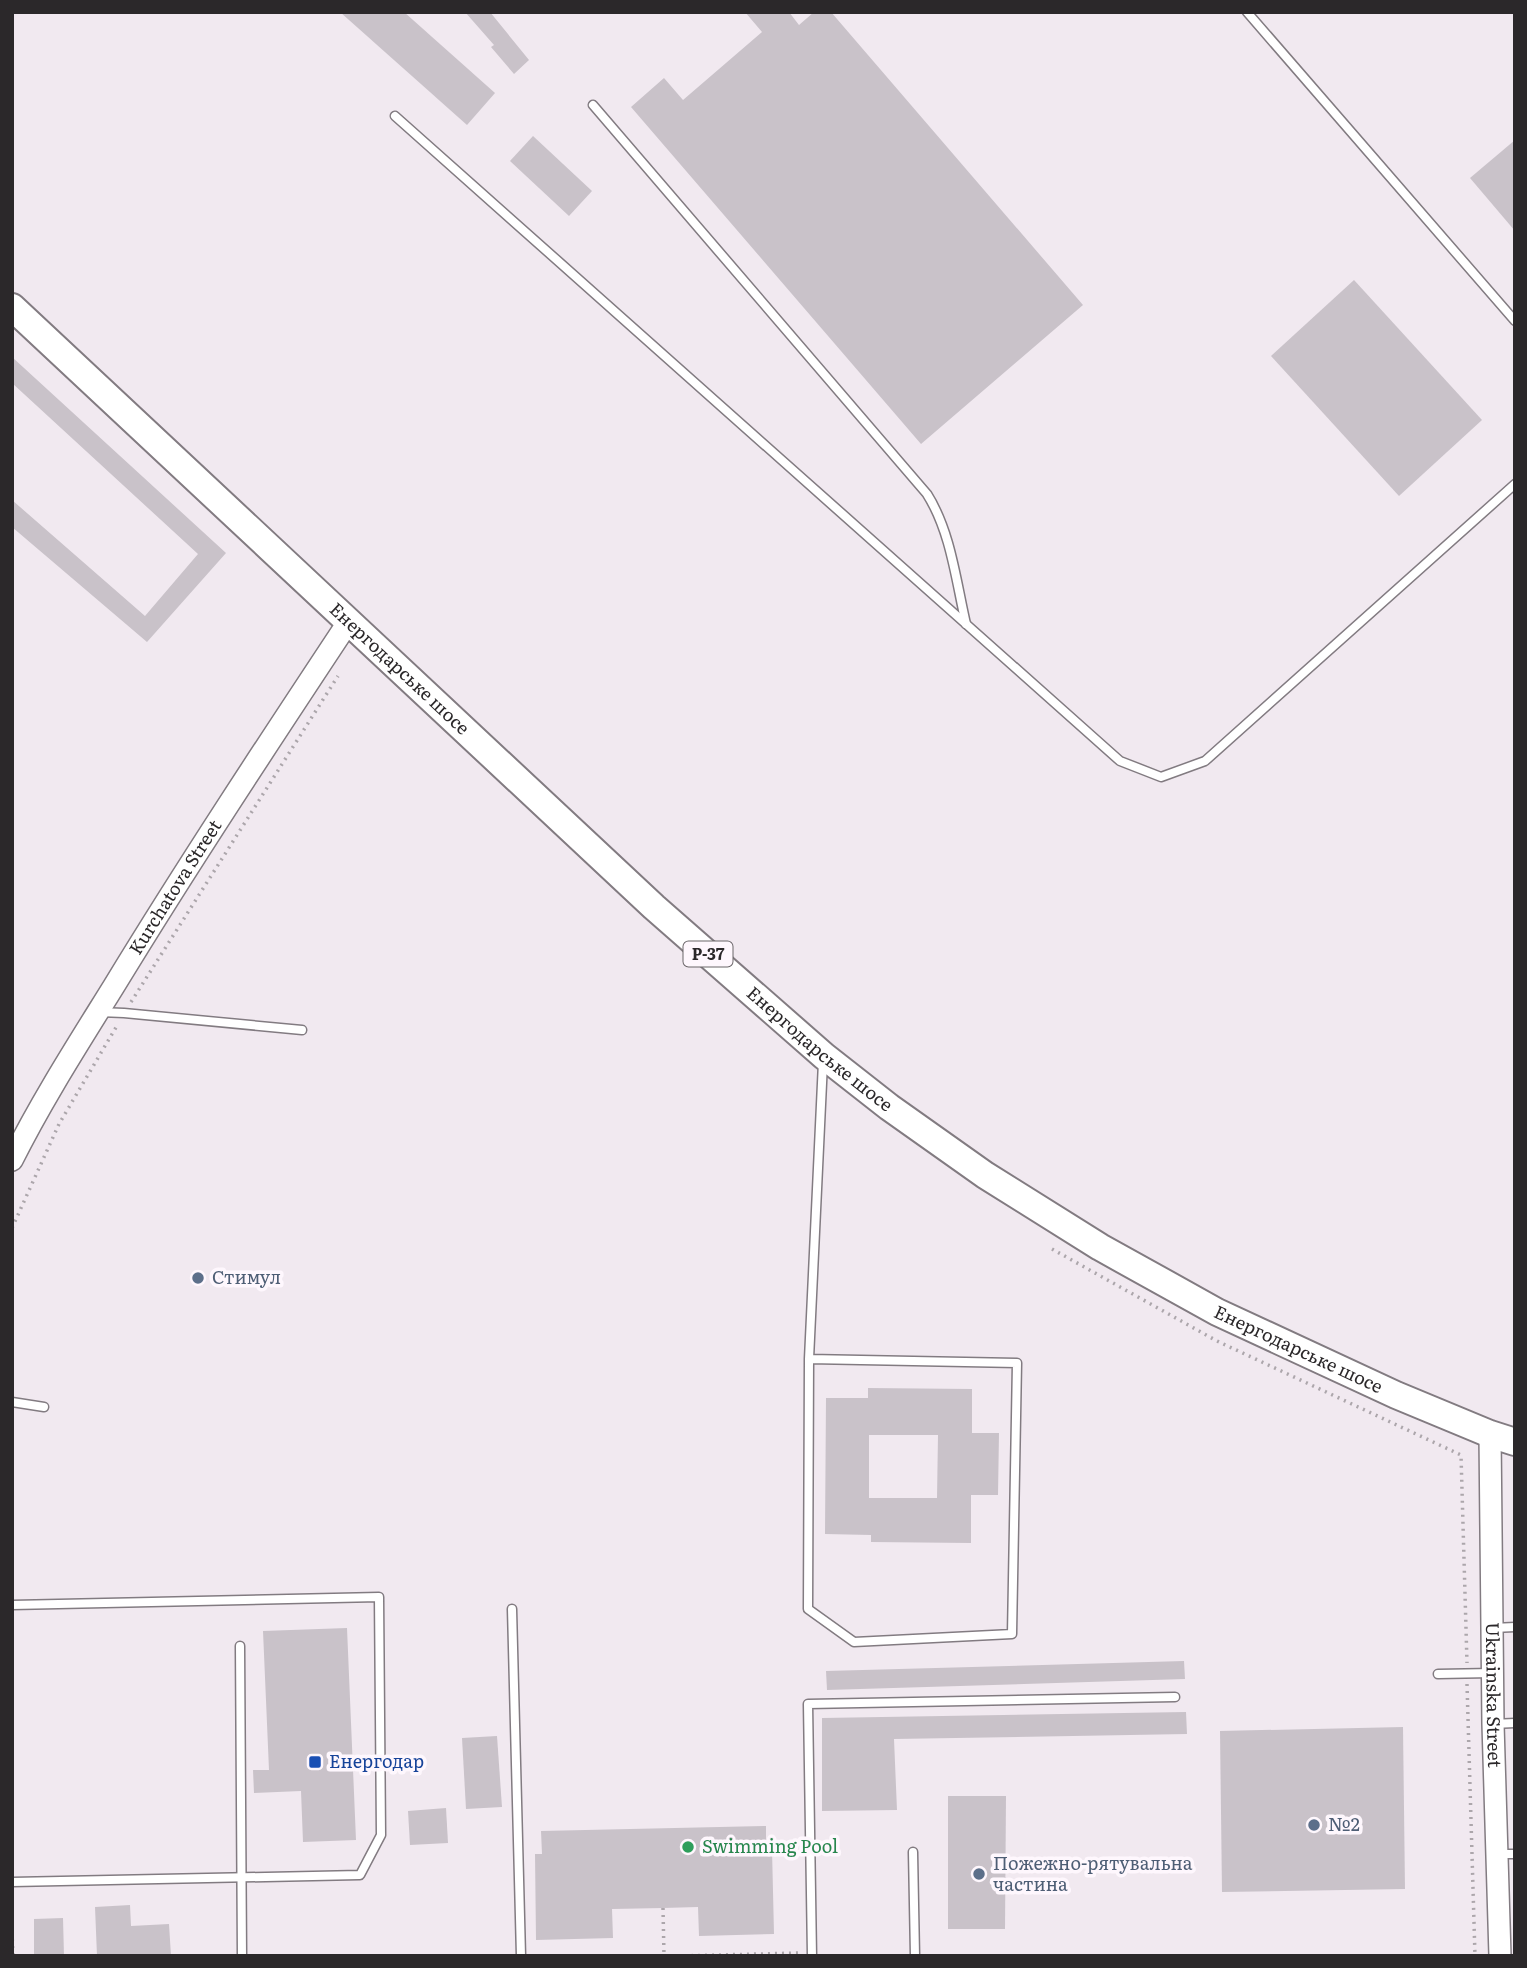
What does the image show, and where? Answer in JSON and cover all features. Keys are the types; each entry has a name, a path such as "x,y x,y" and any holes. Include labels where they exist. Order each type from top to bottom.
{"main road":[{"name":"Енергодарське шосе","path":"12,307 654,907 824,1056 889,1107 985,1175 1100,1247 1217,1312 1396,1395 1503,1438"}],"street":[{"name":"Kurchatova Street","path":"12,1160 97,1012 219,817 349,621"},
{"name":"Ukrainska Street","path":"1500,1956 1505,1854 1493,1724 1492,1628 1503,1438"}],"lane":[{"path":"1247,12 1515,321"},
{"path":"593,105 927,494 936,507 944,528 966,624"},
{"path":"395,116 1120,761 1161,777 1205,761 1515,484"},
{"path":"97,1012 302,1030"},
{"path":"809,1359 1017,1363 1012,1634 853,1642 808,1609 809,1359 824,1056"},
{"path":"12,1402 44,1407"},
{"path":"12,1605 379,1597 381,1835 360,1875 12,1882"},
{"path":"512,1609 521,1956"},
{"path":"1492,1628 1515,1627"},
{"path":"240,1646 242,1956"},
{"path":"1438,1674 1492,1673"},
{"path":"812,1954 808,1703 1175,1697"},
{"path":"1493,1724 1515,1723"},
{"path":"913,1852 915,1956"}],"path":[{"path":"12,1228 59,1124 124,1013 338,676"},
{"path":"1052,1249 1217,1341 1461,1455 1475,1956"},
{"path":"663,1908 664,1956"},
{"path":"12,1933 13,1956"},
{"path":"679,1956 812,1954"}],"building":[{"path":"340,12 404,12 495,93 467,125"},
{"path":"465,12 490,12 529,60 514,74 491,47 494,45"},
{"path":"745,12 789,12 799,25 814,12 831,12 1083,305 921,444 631,107 664,78 683,100 762,32"},
{"path":"533,136 592,191 569,216 510,161"},
{"path":"1515,140 1515,231 1470,178"},
{"path":"1354,280 1482,420 1399,496 1271,356"},
{"path":"12,357 226,553 147,642 12,527 12,500 145,616 198,554 12,383"},
{"path":"868,1388 972,1389 972,1433 999,1433 998,1495 971,1495 971,1543 871,1542 871,1535 825,1534 826,1398 868,1398","holes":["869,1435 938,1435 937,1498 869,1498"]},
{"path":"347,1628 356,1840 303,1842 301,1791 254,1793 253,1770 269,1770 263,1631"},
{"path":"1184,1661 1185,1679 827,1690 826,1671"},
{"path":"1186,1712 1187,1734 894,1739 897,1810 822,1811 822,1718"},
{"path":"1403,1727 1405,1889 1222,1892 1220,1731"},
{"path":"497,1736 502,1807 466,1809 462,1738"},
{"path":"948,1796 1006,1796 1005,1929 948,1929"},
{"path":"446,1808 448,1843 410,1845 408,1811"},
{"path":"766,1826 766,1849 772,1849 774,1934 699,1936 698,1907 612,1909 613,1938 536,1940 535,1854 542,1854 541,1831"},
{"path":"130,1905 131,1926 169,1924 171,1956 97,1956 95,1907"},
{"path":"63,1918 64,1956 34,1956 34,1919"}],"place":[{"name":"Стимул","path":"198,1278"},
{"name":"Енергодар","path":"315,1762"},
{"name":"№2","path":"1314,1825"},
{"name":"Swimming Pool","path":"688,1847"},
{"name":"Пожежно-рятувальна частина","path":"979,1874"}]}
